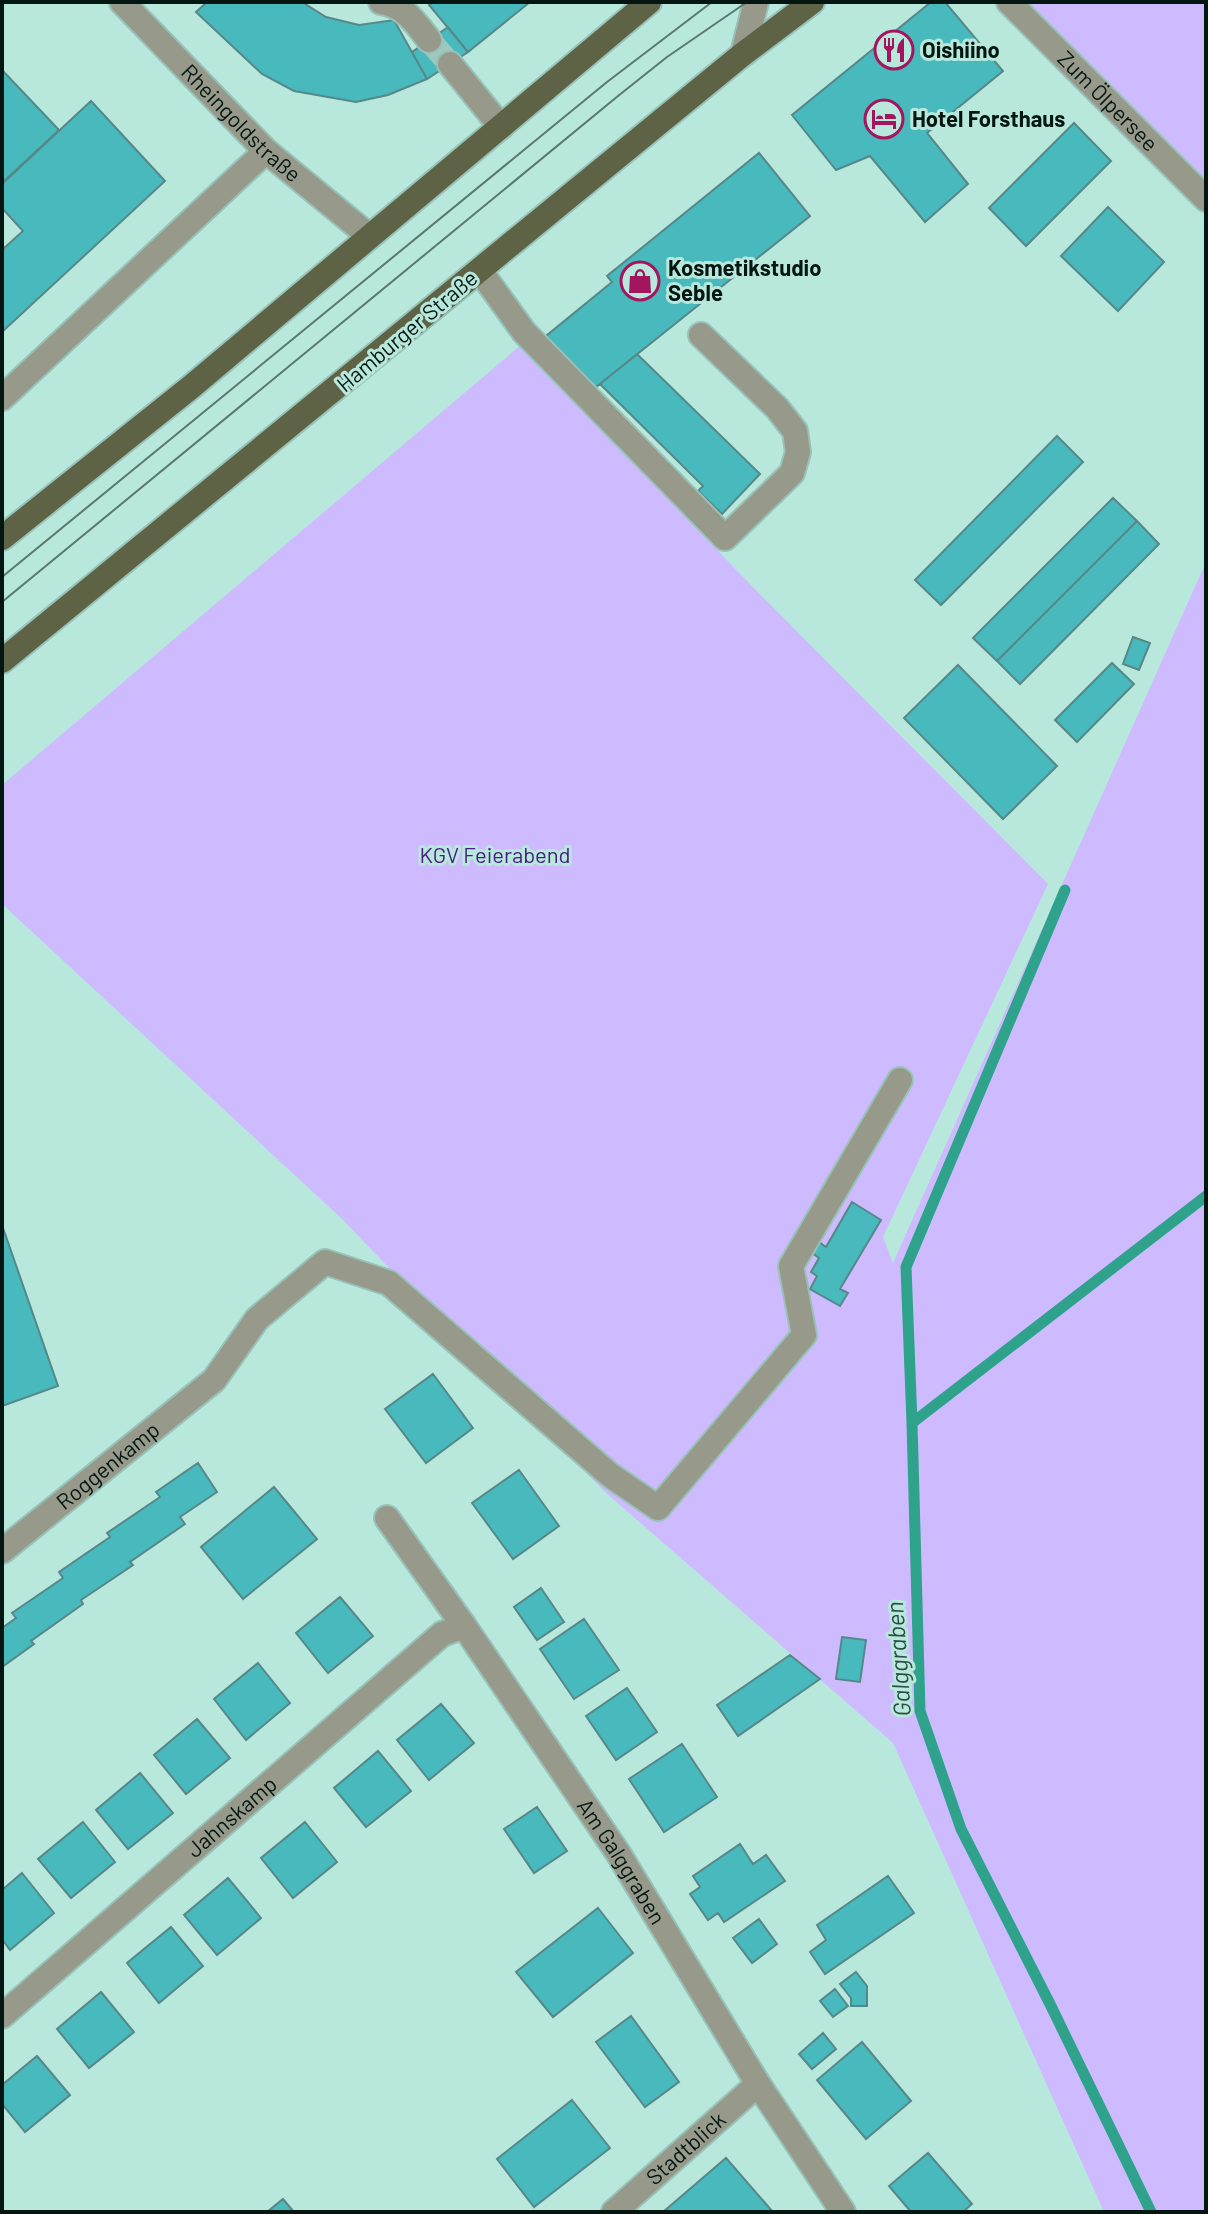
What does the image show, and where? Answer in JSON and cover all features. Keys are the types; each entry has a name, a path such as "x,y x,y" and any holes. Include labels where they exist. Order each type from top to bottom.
{"main road":[{"path":"2,538 191,387 649,2"},
{"name":"Hamburger Straße","path":"2,661 743,54 812,2"}],"street":[{"name":"Rheingoldstraße","path":"122,2 266,151 369,236"},
{"path":"381,2 406,11 429,40"},
{"path":"743,54 756,2"},
{"name":"Zum Ölpersee","path":"1009,2 1206,199"},
{"path":"450,64 501,127"},
{"path":"2,398 266,151"},
{"path":"480,271 524,332 725,538 792,473 798,452 795,431 777,408 701,335"},
{"name":"Roggenkamp","path":"2,1551 214,1380 257,1319 325,1262 389,1283 610,1475 658,1508 804,1335 791,1266 900,1080"},
{"name":"Am Galggraben","path":"387,1518 618,1853 758,2084 843,2212"},
{"name":"Jahnskamp","path":"2,2016 442,1634 464,1626"},
{"name":"Stadtblick","path":"614,2212 758,2084"}],"green space":[{"path":"1026,2 1206,2 1206,181"},
{"name":"KGV Feierabend","path":"522,344 740,574 1048,884 883,1237 893,1263 1206,562 1206,2212 1104,2212 893,1743 605,1492 342,1219 2,904 2,785"}],"building":[{"path":"207,2 302,2 326,17 359,25 394,20 427,79 388,95 356,102 294,91 262,74 196,12"},
{"path":"433,2 530,2 468,52 429,5"},
{"path":"931,2 945,2 1003,71 927,133 968,184 925,222 870,156 836,170 792,115"},
{"path":"448,27 468,52 427,79 412,52"},
{"path":"2,70 59,130 2,183"},
{"path":"91,101 165,181 2,332 2,250 23,231 2,208 2,184"},
{"path":"1074,123 1111,161 1026,246 989,208"},
{"path":"759,153 810,216 591,391 546,336 612,282 607,276"},
{"path":"1108,207 1164,262 1118,311 1061,256"},
{"path":"637,354 760,474 722,514 698,491 703,486 600,384"},
{"path":"1057,436 1083,462 941,605 915,580"},
{"path":"1113,498 1137,521 997,661 973,638"},
{"path":"1137,521 1159,544 1020,684 997,661"},
{"path":"1133,637 1150,643 1139,670 1123,664"},
{"path":"1112,663 1134,684 1077,742 1055,720"},
{"path":"958,665 1057,766 1003,819 904,718"},
{"path":"852,1202 881,1220 840,1289 848,1293 840,1306 810,1289 817,1276 811,1272 819,1258 812,1253 819,1242 826,1247"},
{"path":"2,1225 58,1386 2,1406"},
{"path":"433,1374 473,1428 426,1463 385,1409"},
{"path":"198,1463 217,1492 180,1517 185,1524 130,1562 133,1565 81,1600 83,1604 31,1641 34,1644 2,1667 2,1628 16,1618 12,1613 63,1578 59,1572 110,1537 107,1533 160,1497 156,1492"},
{"path":"519,1470 559,1526 513,1559 472,1503"},
{"path":"274,1487 317,1539 243,1599 201,1547"},
{"path":"541,1588 564,1622 537,1640 514,1607"},
{"path":"340,1597 373,1636 328,1673 296,1633"},
{"path":"584,1619 619,1670 574,1699 540,1649"},
{"path":"842,1637 866,1640 860,1682 836,1679"},
{"path":"790,1655 820,1679 738,1736 717,1705"},
{"path":"258,1663 290,1703 246,1740 214,1699"},
{"path":"627,1688 657,1732 616,1760 586,1716"},
{"path":"441,1704 474,1743 429,1780 397,1740"},
{"path":"197,1719 230,1758 186,1794 154,1755"},
{"path":"682,1744 717,1797 664,1832 629,1779"},
{"path":"378,1751 411,1791 366,1827 334,1788"},
{"path":"140,1773 173,1813 128,1849 96,1810"},
{"path":"537,1807 567,1851 534,1873 504,1829"},
{"path":"83,1822 115,1862 71,1898 38,1859"},
{"path":"305,1822 337,1862 293,1898 261,1858"},
{"path":"740,1844 753,1864 766,1855 785,1881 724,1922 718,1913 708,1920 690,1894 700,1887 693,1876"},
{"path":"22,1873 54,1913 10,1950 2,1939 2,1890"},
{"path":"888,1876 914,1913 825,1974 810,1952 826,1940 817,1925"},
{"path":"228,1878 261,1918 217,1955 184,1915"},
{"path":"598,1908 633,1953 553,2017 516,1972"},
{"path":"759,1919 777,1944 752,1963 733,1938"},
{"path":"171,1927 203,1966 159,2003 127,1963"},
{"path":"856,1972 867,1986 867,2006 851,2006 851,1998 840,1984"},
{"path":"835,1989 848,2006 833,2017 820,2001"},
{"path":"101,1992 134,2032 89,2068 57,2029"},
{"path":"631,2016 679,2082 645,2107 596,2042"},
{"path":"823,2033 836,2049 812,2069 799,2054"},
{"path":"862,2042 911,2101 866,2139 817,2080"},
{"path":"37,2056 70,2095 25,2132 2,2104 2,2085"},
{"path":"572,2100 610,2148 534,2207 497,2159"},
{"path":"928,2153 972,2204 963,2212 911,2212 889,2186"},
{"path":"726,2158 773,2212 663,2212"},
{"path":"283,2199 294,2212 267,2212"}],"waterway":[{"path":"912,1423 906,1267 1065,890"},
{"name":"Galggraben","path":"1151,2212 961,1829 920,1711 912,1423 1206,1196"}],"tunnel":[{"path":"429,40 450,64"}],"tram line":[{"path":"2,577 607,82 712,2"},
{"path":"2,602 618,96 667,57 747,2"}],"place":[{"name":"Oishiino","path":"894,50"},
{"name":"Hotel Forsthaus","path":"884,119"},
{"name":"Kosmetikstudio Seble","path":"640,281"}]}
